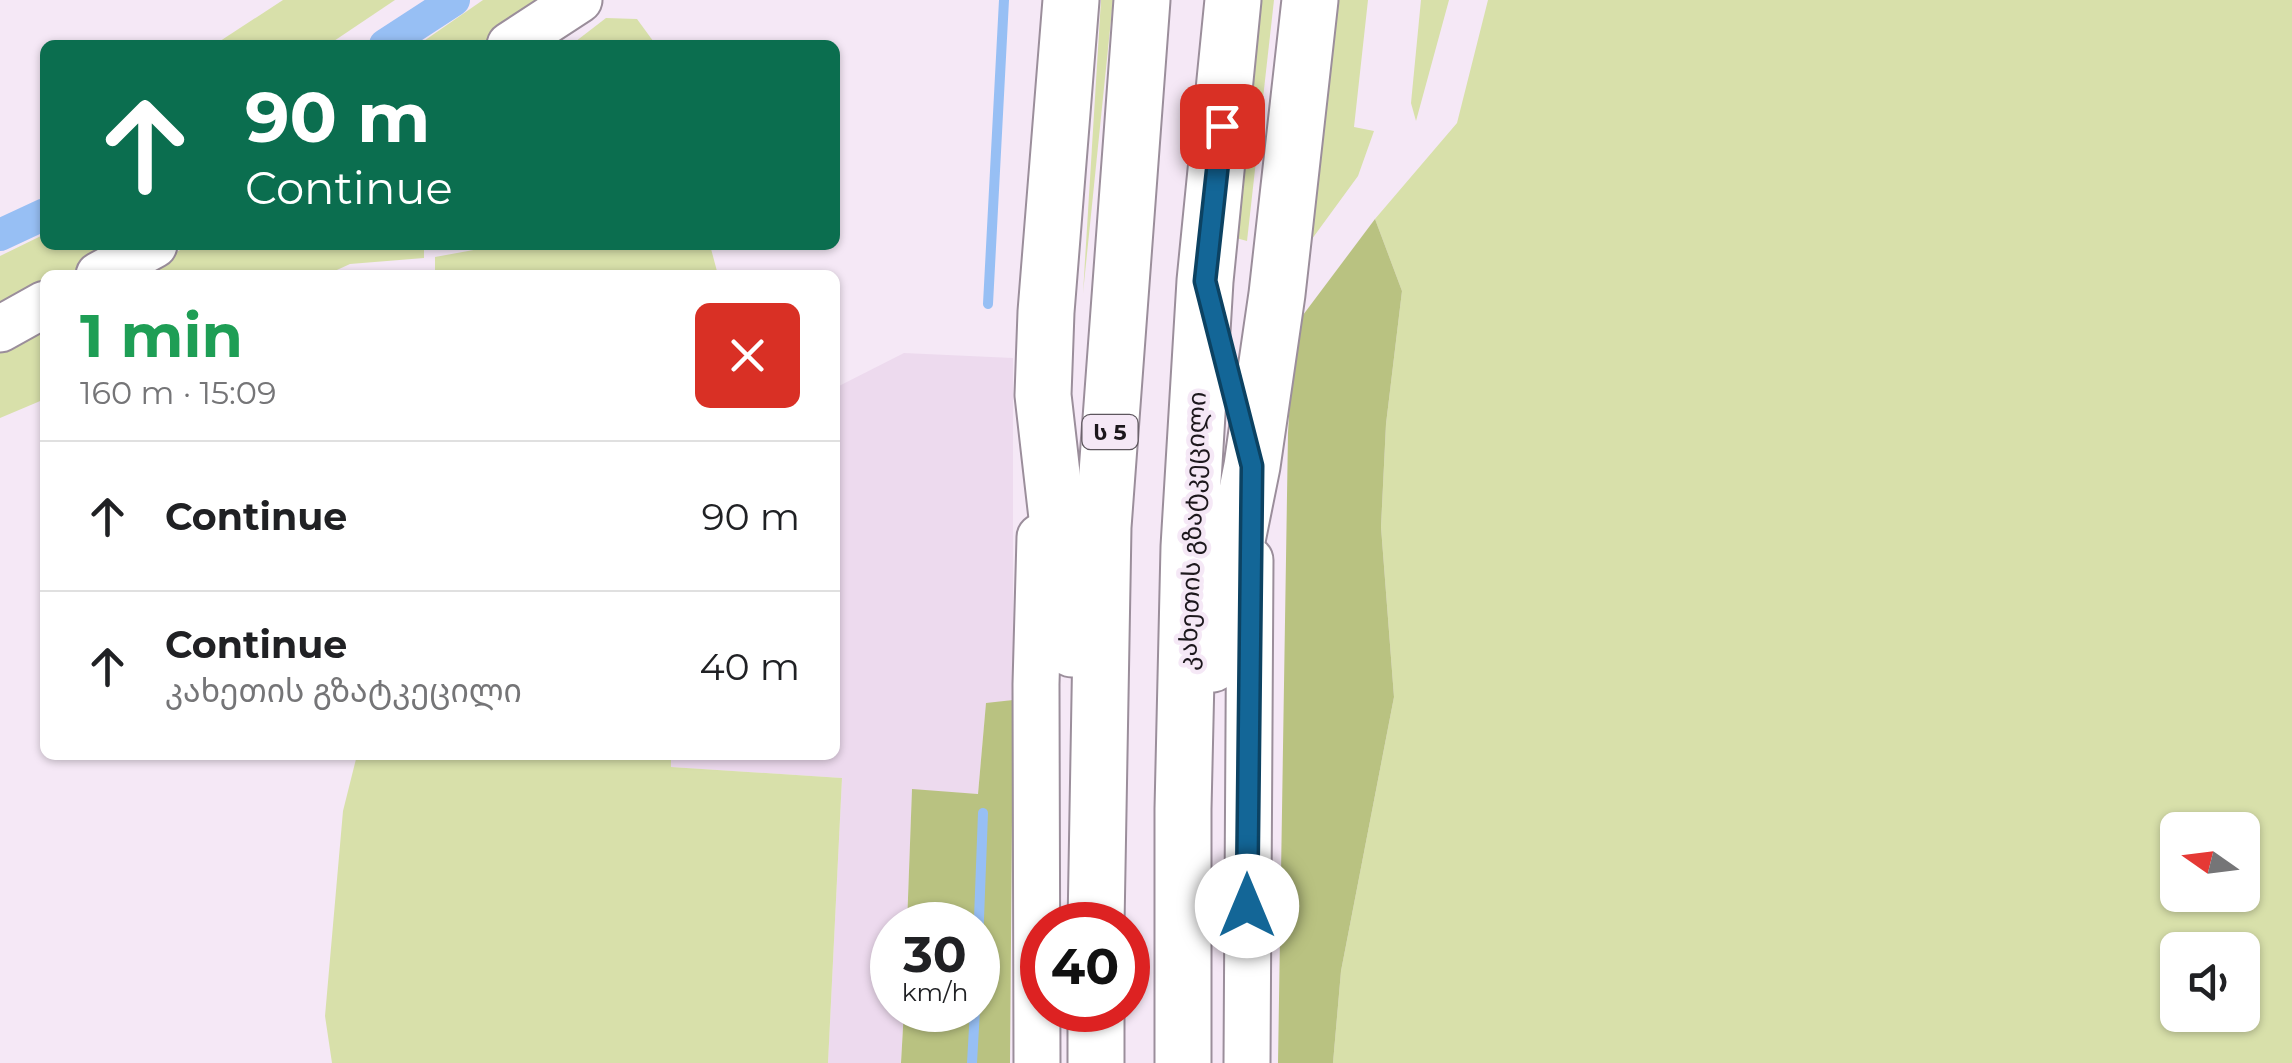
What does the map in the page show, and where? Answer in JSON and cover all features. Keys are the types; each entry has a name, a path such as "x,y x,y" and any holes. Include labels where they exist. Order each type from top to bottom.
{"highway":[{"path":"1071,0 1043,395 1097,865"},
{"name":"ს 5","path":"1096,902 1103,527 1142,0"},
{"name":"კახეთის გზატკეცილი","path":"1184,1063 1189,547 1205,281 1233,0"},
{"path":"1184,809 1252,466 1310,0"},
{"path":"1205,281 1252,466"},
{"path":"1096,1032 1096,1063"}],"street":[{"path":"518,40 579,0"},
{"path":"108,270 145,250"},
{"path":"0,329 40,307"},
{"path":"1036,1063 1036,684 1043,395"},
{"path":"1247,1063 1252,466"}],"shaded area":[{"path":"904,353 1013,358 1013,700 986,704 978,794 912,790 908,902 870,902 870,1032 903,1032 901,1063 828,1063 842,778 671,767 671,760 840,760 840,385"}],"green space":[{"path":"283,0 395,0 335,40 222,40"},
{"path":"483,0 552,0 497,40 425,40"},
{"path":"1101,0 1113,0 1083,293"},
{"path":"1253,0 1274,0 1247,241 1229,236"},
{"path":"1328,0 1368,0 1354,127 1374,131 1358,176 1301,254"},
{"path":"1421,0 1449,0 1416,121 1411,103"},
{"path":"1488,0 2292,0 2292,1063 1333,1063 1341,971 1394,697 1381,527 1386,424 1402,291 1375,219 1457,123"},
{"path":"606,18 637,19 652,40 577,40"},
{"path":"1375,219 1402,291 1386,424 1381,527 1394,697 1341,971 1333,1063 1278,1063 1288,433 1294,327"},
{"path":"40,236 40,250 113,250 75,270 40,270 40,288 0,308 0,256"},
{"path":"180,250 424,250 424,258 350,264 337,270 141,270"},
{"path":"474,250 711,250 717,270 435,270 435,257"},
{"path":"40,321 40,401 0,418 0,341"},
{"path":"1013,700 1010,1063 901,1063 903,1032 1000,1032 1000,902 908,902 912,789 978,794 986,703"},
{"path":"356,760 671,760 671,767 842,778 828,1063 332,1063 325,1016 343,811"}],"waterway":[{"path":"393,40 454,0"},
{"path":"988,304 1004,0"},
{"path":"0,235 40,216"},
{"path":"980,902 983,813"},
{"path":"972,1063 974,1032"}],"route":[{"path":"1222,126 1205,281 1252,466 1247,906"}]}
